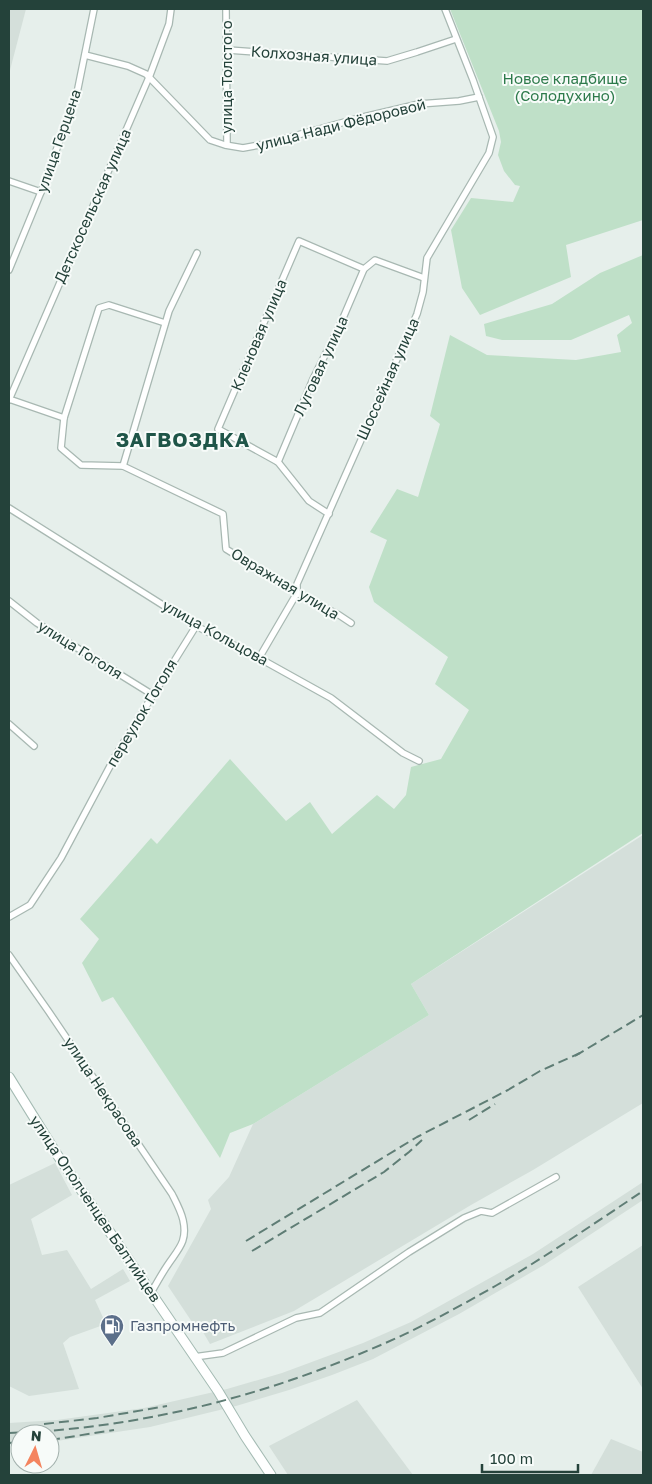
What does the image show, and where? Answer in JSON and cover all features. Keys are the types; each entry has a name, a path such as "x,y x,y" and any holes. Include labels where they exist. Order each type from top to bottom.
{"main road":[{"name":"улица Ополченцев Балтийцев","path":"9,1077 56,1153 218,1391 245,1436 272,1475"}],"street":[{"name":"улица Герцена","path":"9,270 42,192 77,92 94,9"},
{"name":"Детскосельская улица","path":"9,399 149,78 168,24 171,9"},
{"name":"улица Толстого","path":"226,9 228,50 227,145"},
{"name":"Шоссейная улица","path":"259,658 297,594 297,584 417,314 423,292 427,258 489,153 493,136 445,9"},
{"name":"Колхозная улица","path":"228,50 387,61 456,39"},
{"name":"улица Нади Фёдоровой","path":"85,54 128,66 146,74 210,140 243,148 419,104 460,101 479,97"},
{"path":"9,181 42,192"},
{"name":"Кленовая улица","path":"278,462 218,429 300,241 364,269"},
{"path":"123,466 169,311 197,253"},
{"path":"364,269 375,260 424,278"},
{"name":"Луговая улица","path":"278,462 364,269"},
{"path":"9,399 64,418 99,308 110,305 165,323"},
{"name":"Овражная улица","path":"64,418 61,448 81,465 123,466 223,514 226,549 297,594 351,623"},
{"path":"278,462 309,501 329,514"},
{"name":"улица Кольцова","path":"9,508 196,626 331,698 403,753 419,762"},
{"name":"улица Гоголя","path":"9,601 37,623 153,695"},
{"name":"переулок Гоголя","path":"9,917 30,905 61,858 117,753 196,626"},
{"path":"9,724 34,746"},
{"name":"улица Некрасова","path":"9,955 172,1194 183,1219 184,1235 181,1247 166,1267 151,1293"},
{"path":"194,1357 223,1353 296,1318 320,1313 409,1252 464,1218 481,1211 492,1213 556,1177"}],"shaded area":[{"path":"9,9 26,9 9,74"},
{"path":"643,835 643,1103 294,1311 210,1344 200,1327 197,1328 194,1321 192,1322 168,1286 211,1209 208,1200 229,1177 253,1124 429,1015 411,984"},
{"path":"55,1163 72,1195 31,1219 42,1255 67,1250 91,1289 123,1269 130,1281 95,1300 106,1324 70,1337 63,1343 79,1389 29,1396 9,1386 9,1185"},
{"path":"643,1182 643,1200 544,1265 459,1314 373,1359 289,1390 236,1406 150,1427 60,1440 60,1424 10,1424 9,1445 9,1423 57,1420 144,1408 227,1389 282,1373 363,1343 411,1322 533,1254"},
{"path":"643,1245 643,1389 578,1287"},
{"path":"357,1400 413,1475 288,1475 269,1446"},
{"path":"611,1439 643,1452 643,1475 591,1475"}],"green space":[{"name":"Новое кладбище (Солодухино)","path":"450,9 643,9 643,220 566,245 571,277 480,315 462,288 451,230 471,198 513,202 520,186 515,185 504,171 498,155 501,142 499,131"},
{"path":"643,255 643,833 411,984 429,1015 253,1124 230,1133 220,1158 113,997 102,1002 82,963 99,939 80,919 151,838 157,844 230,759 286,821 310,802 332,834 377,795 394,809 406,795 411,767 441,759 469,710 435,684 448,657 374,602 369,587 387,540 370,532 397,489 418,497 440,424 430,416 450,335 487,355 576,360 621,352 617,335 632,323 629,315 571,340 502,340 486,336 484,324 552,304 600,273"}],"railway":[{"path":"575,1056 643,1015"},
{"path":"246,1241 417,1137 508,1090 540,1071 580,1053"},
{"path":"469,1120 495,1104"},
{"path":"252,1251 384,1172 422,1140"},
{"path":"9,1433 55,1430 147,1418 237,1397 326,1367 402,1336 465,1303 534,1263 643,1191"},
{"path":"44,1424 97,1418 167,1406"},
{"path":"60,1438 114,1430"}],"place":[{"name":"Газпромнефть","path":"112,1347"}],"district":[{"name":"ЗАГВОЗДКА","path":"183,440"}]}
